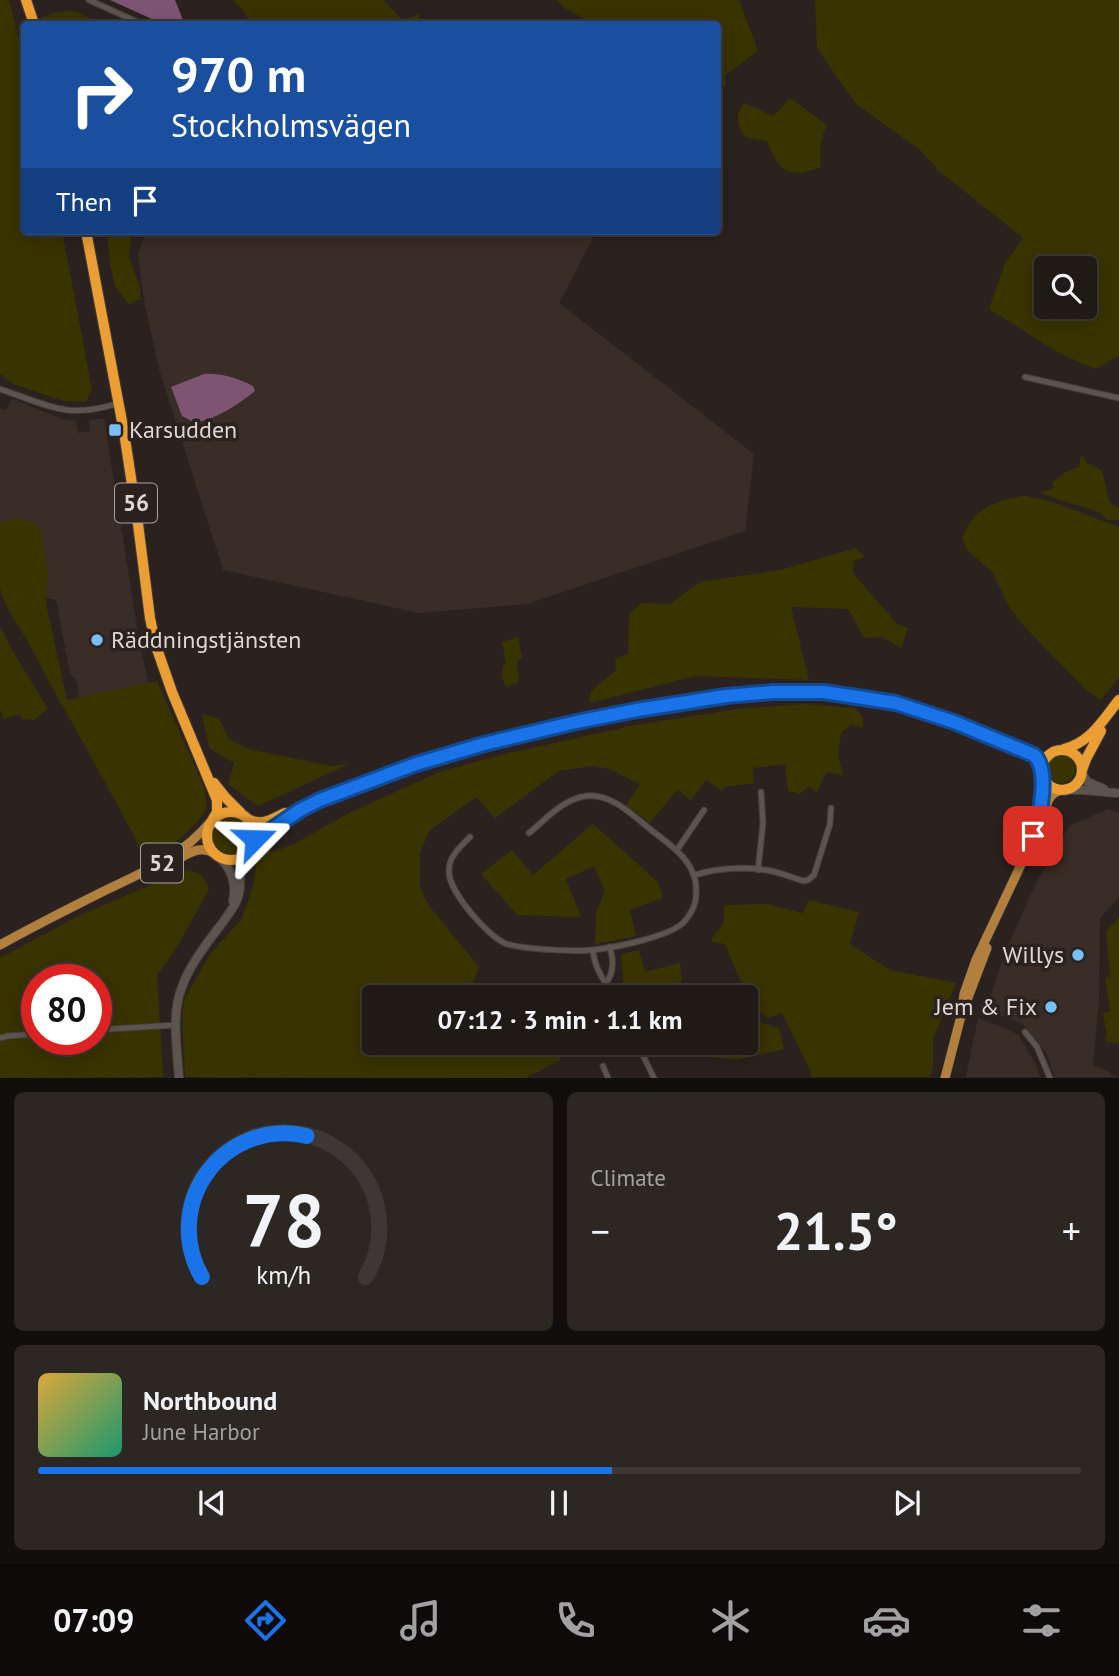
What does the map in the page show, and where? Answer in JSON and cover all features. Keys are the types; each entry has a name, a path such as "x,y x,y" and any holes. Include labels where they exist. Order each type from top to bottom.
{"highway":[{"path":"26,0 33,21"},
{"name":"56","path":"87,235 119,404 150,618 156,646 172,692 218,804 218,812 212,820"},
{"path":"212,820 229,811 237,812 257,823 265,822 311,802 416,764 522,735 616,714 749,694 824,692 896,703 940,716 1037,757 1042,774 1050,786 1062,790 1075,785 1098,736 1119,706"},
{"path":"1042,774 1044,760 1049,754 1078,745 1089,737 1119,700"},
{"path":"1013,746 1070,751 1080,761 1082,772"},
{"name":"56","path":"204,770 246,818"},
{"path":"248,853 279,823 320,800"},
{"path":"246,818 253,826 255,834 254,844 248,853"},
{"name":"52","path":"212,820 207,830 207,838 216,855 233,860 248,853"}],"main road":[{"path":"1039,820 1042,774"},
{"path":"945,1077 961,1016 987,948 989,932 1050,796 1062,790"},
{"name":"52","path":"0,945 166,861 191,843 212,820"},
{"name":"52","path":"0,951 193,851 202,848 216,855"}],"street":[{"path":"89,0 135,21"},
{"path":"1025,377 1119,398"},
{"path":"0,389 64,411 89,411 119,404"},
{"path":"1082,772 1088,782 1118,794"},
{"path":"1062,790 1118,794"},
{"path":"758,870 763,823 761,792"},
{"path":"470,837 453,855 450,881 491,935 505,943 522,947 593,950 667,932 683,923 693,909 696,884 690,865 677,850 612,801 598,796 579,797 565,803 529,833"},
{"path":"695,875 726,869 767,870 803,881 808,880 814,875 830,824 831,808"},
{"path":"677,850 705,810"},
{"path":"179,1077 177,1000 193,961 239,895 240,866 248,853"},
{"path":"216,855 228,867 233,881 234,896 230,911"},
{"path":"606,983 612,962 609,947"},
{"path":"593,950 594,960 606,983"},
{"path":"112,1029 176,1025"},
{"path":"1024,1032 1037,1047 1050,1077"},
{"path":"0,1038 21,1035"},
{"path":"644,1055 654,1077"},
{"path":"603,1066 608,1077"}],"shaded area":[{"path":"0,0 9,0 21,47 21,235 63,235 92,389 86,402 63,401 13,384 0,374"},
{"path":"110,0 175,0 183,20 156,21"},
{"path":"232,0 384,0 402,20 418,14 421,21 249,21 243,10"},
{"path":"557,0 739,0 758,51 725,75 726,86 721,88 721,21 588,21 563,7"},
{"path":"815,0 1119,0 1119,356 1095,369 1059,353 989,309 1005,263 1023,238 939,171 919,149 855,103 817,48"},
{"path":"75,11 96,21 44,21 41,17 57,12"},
{"path":"790,98 827,125 821,146 821,167 810,171 786,170 776,160 767,141 745,137 740,128 738,116 744,103 773,116"},
{"path":"107,235 132,235 129,257 141,299 128,304 115,286"},
{"path":"145,235 584,235 593,238 559,303 754,454 745,531 527,604 419,613 223,570 159,369 145,306 138,255"},
{"path":"204,374 235,378 253,386 255,391 226,411 195,423 182,416 171,387"},
{"path":"12,399 62,419 76,421 78,433 90,431 89,420 104,418 148,683 79,699 77,682 70,673 56,600 0,589 0,409 6,410"},
{"path":"1081,455 1088,464 1102,470 1109,502 1119,508 1119,520 1108,520 1099,512 1039,493 1054,488 1052,483 1064,473 1079,467"},
{"path":"1024,496 1050,501 1119,527 1119,677 1101,700 1086,690 1024,626 1009,607 992,572 968,551 962,538 972,519 986,508 1004,500"},
{"path":"15,518 40,527 48,572 46,603 67,700 157,681 204,787 207,809 200,818 180,839 146,860 2,595 0,524"},
{"path":"856,548 865,557 854,561 853,573 898,625 908,628 901,648 882,637 864,638 848,609 791,607 809,680 696,676 589,703 591,691 616,670 615,659 628,654 629,614 642,603 670,604 700,582 780,570"},
{"path":"0,626 48,709 34,720 22,719 20,714 4,719 0,709"},
{"path":"518,637 522,658 517,660 519,682 506,687 502,677 503,665 506,664 502,642"},
{"path":"804,704 856,708 863,719 863,727 851,725 841,733 838,755 843,775 826,772 817,793 809,786 800,794 788,791 785,764 753,768 754,783 726,787 722,791 706,780 691,800 677,790 650,823 626,805 640,784 609,769 592,766 559,771 495,818 476,797 430,830 420,852 420,888 430,907 479,967 472,985 362,985 362,1055 560,1055 560,1060 526,1078 185,1077 182,1019 184,1000 210,954 242,918 254,883 257,858 264,851 275,851 294,844 347,814 439,772 630,726 738,709"},
{"path":"202,714 219,719 229,739 248,749 331,766 349,764 258,806 228,784 234,763 209,748"},
{"path":"1061,755 1071,759 1075,769 1071,779 1061,783 1051,779 1047,769 1051,759"},
{"path":"1108,809 1119,813 1119,896 1100,918 1099,1001 1093,1065 1110,1072 1114,1077 1054,1077 1047,1054 1023,1024 986,1010 1005,953 1034,887 1069,826"},
{"path":"231,817 245,822 250,836 245,850 231,855 217,850 212,836 217,822"},
{"path":"593,824 658,882 663,898 630,910 636,936 595,944 596,912 605,891 594,866 566,879 581,917 517,915 481,874 512,850 533,875"},
{"path":"186,870 198,874 206,881 209,890 174,952 157,975 163,1077 0,1078 0,958 78,916"},
{"path":"809,900 859,912 850,944 890,970 956,983 933,1039 933,1068 930,1077 811,1077 782,1013 768,1018 758,1010 758,985 742,985 725,944 712,942 712,938 724,923 724,905 767,904 802,913"},
{"path":"1119,917 1119,1043 1107,1042 1103,1014 1110,1011 1105,979 1110,976 1106,932"},
{"path":"639,950 645,972 680,963 682,982 674,985 624,985 621,954"},
{"path":"978,1018 1018,1034 1040,1077 966,1077"},
{"path":"758,1022 779,1028 784,1049 737,1060 700,1056 758,1055"}],"place":[{"name":"Karsudden","path":"115,430"},
{"name":"Räddningstjänsten","path":"97,640"},
{"name":"Willys","path":"1078,955"},
{"name":"Jem & Fix","path":"1051,1007"}],"route":[{"path":"255,839 249,851 279,823 320,800 416,764 484,744 576,722 658,707 749,694 799,692 849,695 915,708 1034,755 1039,759 1042,775 1039,820 1033,836"}]}
